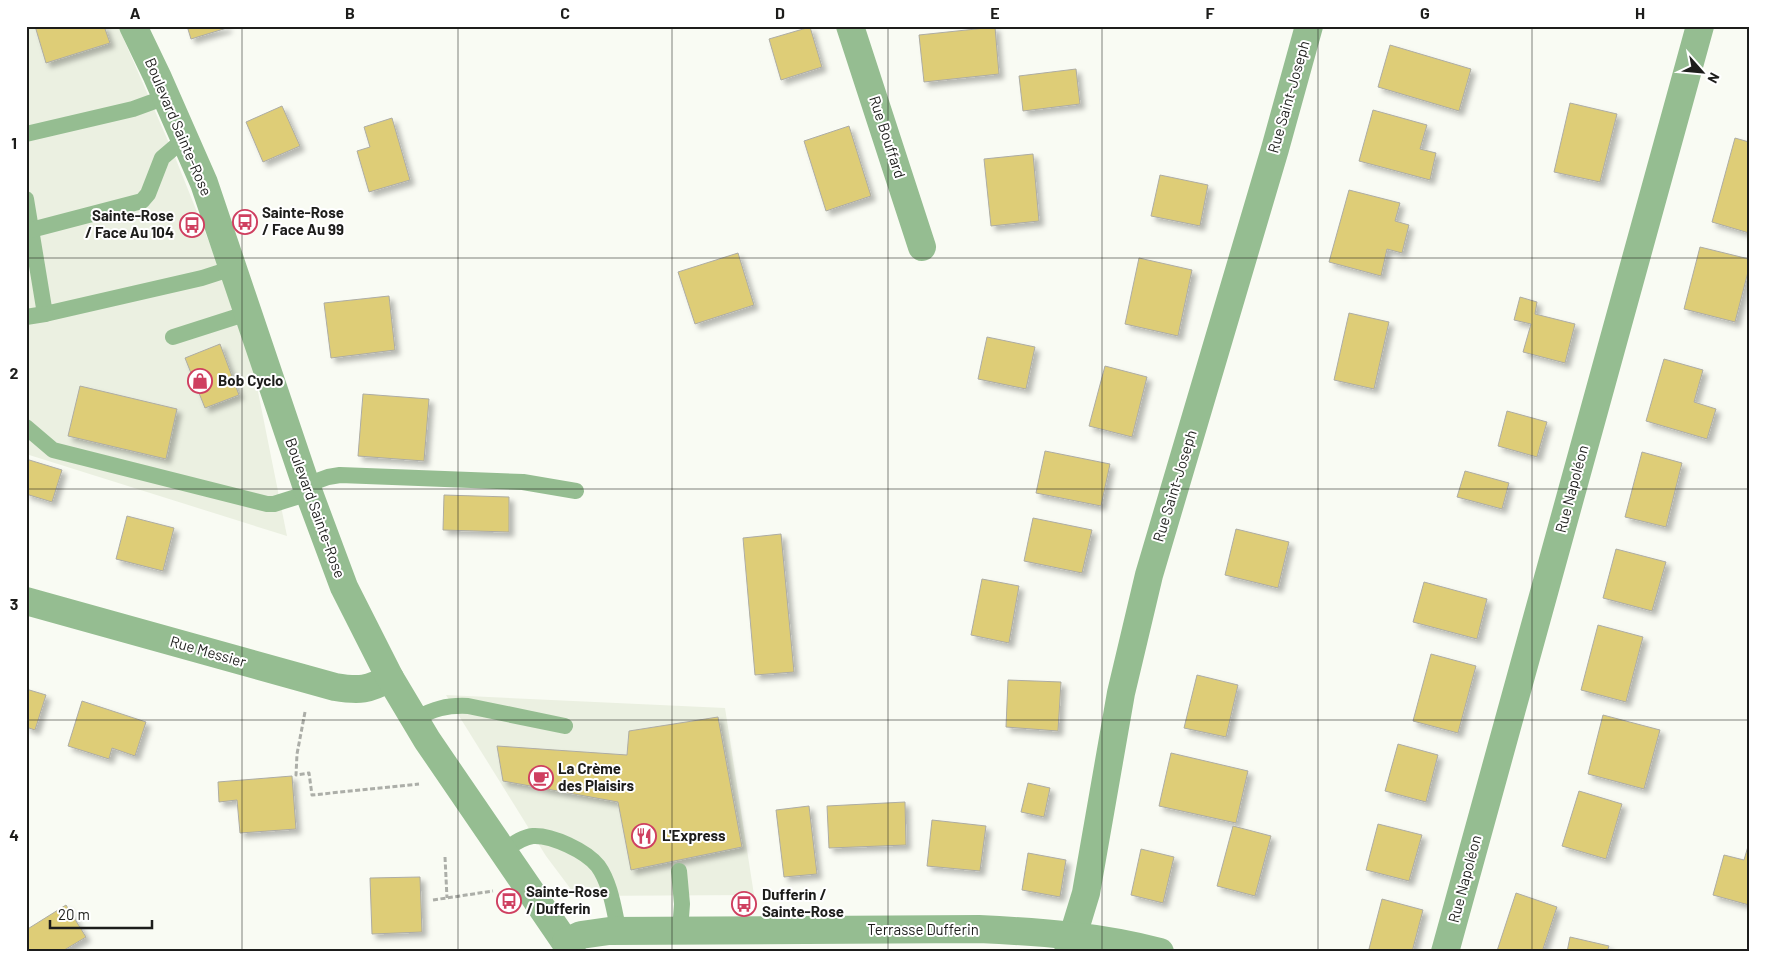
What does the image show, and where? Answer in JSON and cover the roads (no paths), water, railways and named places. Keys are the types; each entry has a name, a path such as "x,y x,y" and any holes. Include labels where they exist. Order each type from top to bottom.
{"street":[{"name":"Boulevard Sainte-Rose","path":"133,26 204,183 307,489 344,587 390,678 414,719 440,760 569,947"},
{"name":"Rue Bouffard","path":"850,26 922,248"},
{"name":"Rue Saint-Joseph","path":"1071,944 1086,893 1121,693 1149,575 1275,150 1309,26"},
{"name":"Rue Napoléon","path":"1445,952 1700,26"},
{"name":"Rue Messier","path":"26,601 335,687 366,689 390,678"},
{"name":"Terrasse Dufferin","path":"569,947 581,935 594,932 979,929 1024,931 1071,944 1139,946 1160,952"}],"lane":[{"path":"26,134 126,111 166,97"},
{"path":"31,230 142,201 148,194 162,158 176,146 186,142"},
{"path":"26,199 45,314"},
{"path":"26,317 202,278 233,268"},
{"path":"173,338 248,313"},
{"path":"26,427 54,450 267,504 274,504 328,477 340,475 523,482 576,491"},
{"path":"414,719 445,706 463,706 565,726"},
{"path":"503,851 517,842 532,836 544,837 560,842 589,858 598,867 608,885 619,932"},
{"path":"679,871 682,904 680,931"}],"place":[{"name":"Sainte-Rose / Face Au 99","path":"245,222"},
{"name":"Sainte-Rose / Face Au 104","path":"192,225"},
{"name":"Bob Cyclo","path":"200,381"},
{"name":"La Crème des Plaisirs","path":"541,778"},
{"name":"L'Express","path":"644,836"},
{"name":"Sainte-Rose / Dufferin","path":"509,901"},
{"name":"Dufferin / Sainte-Rose","path":"744,904"}]}
